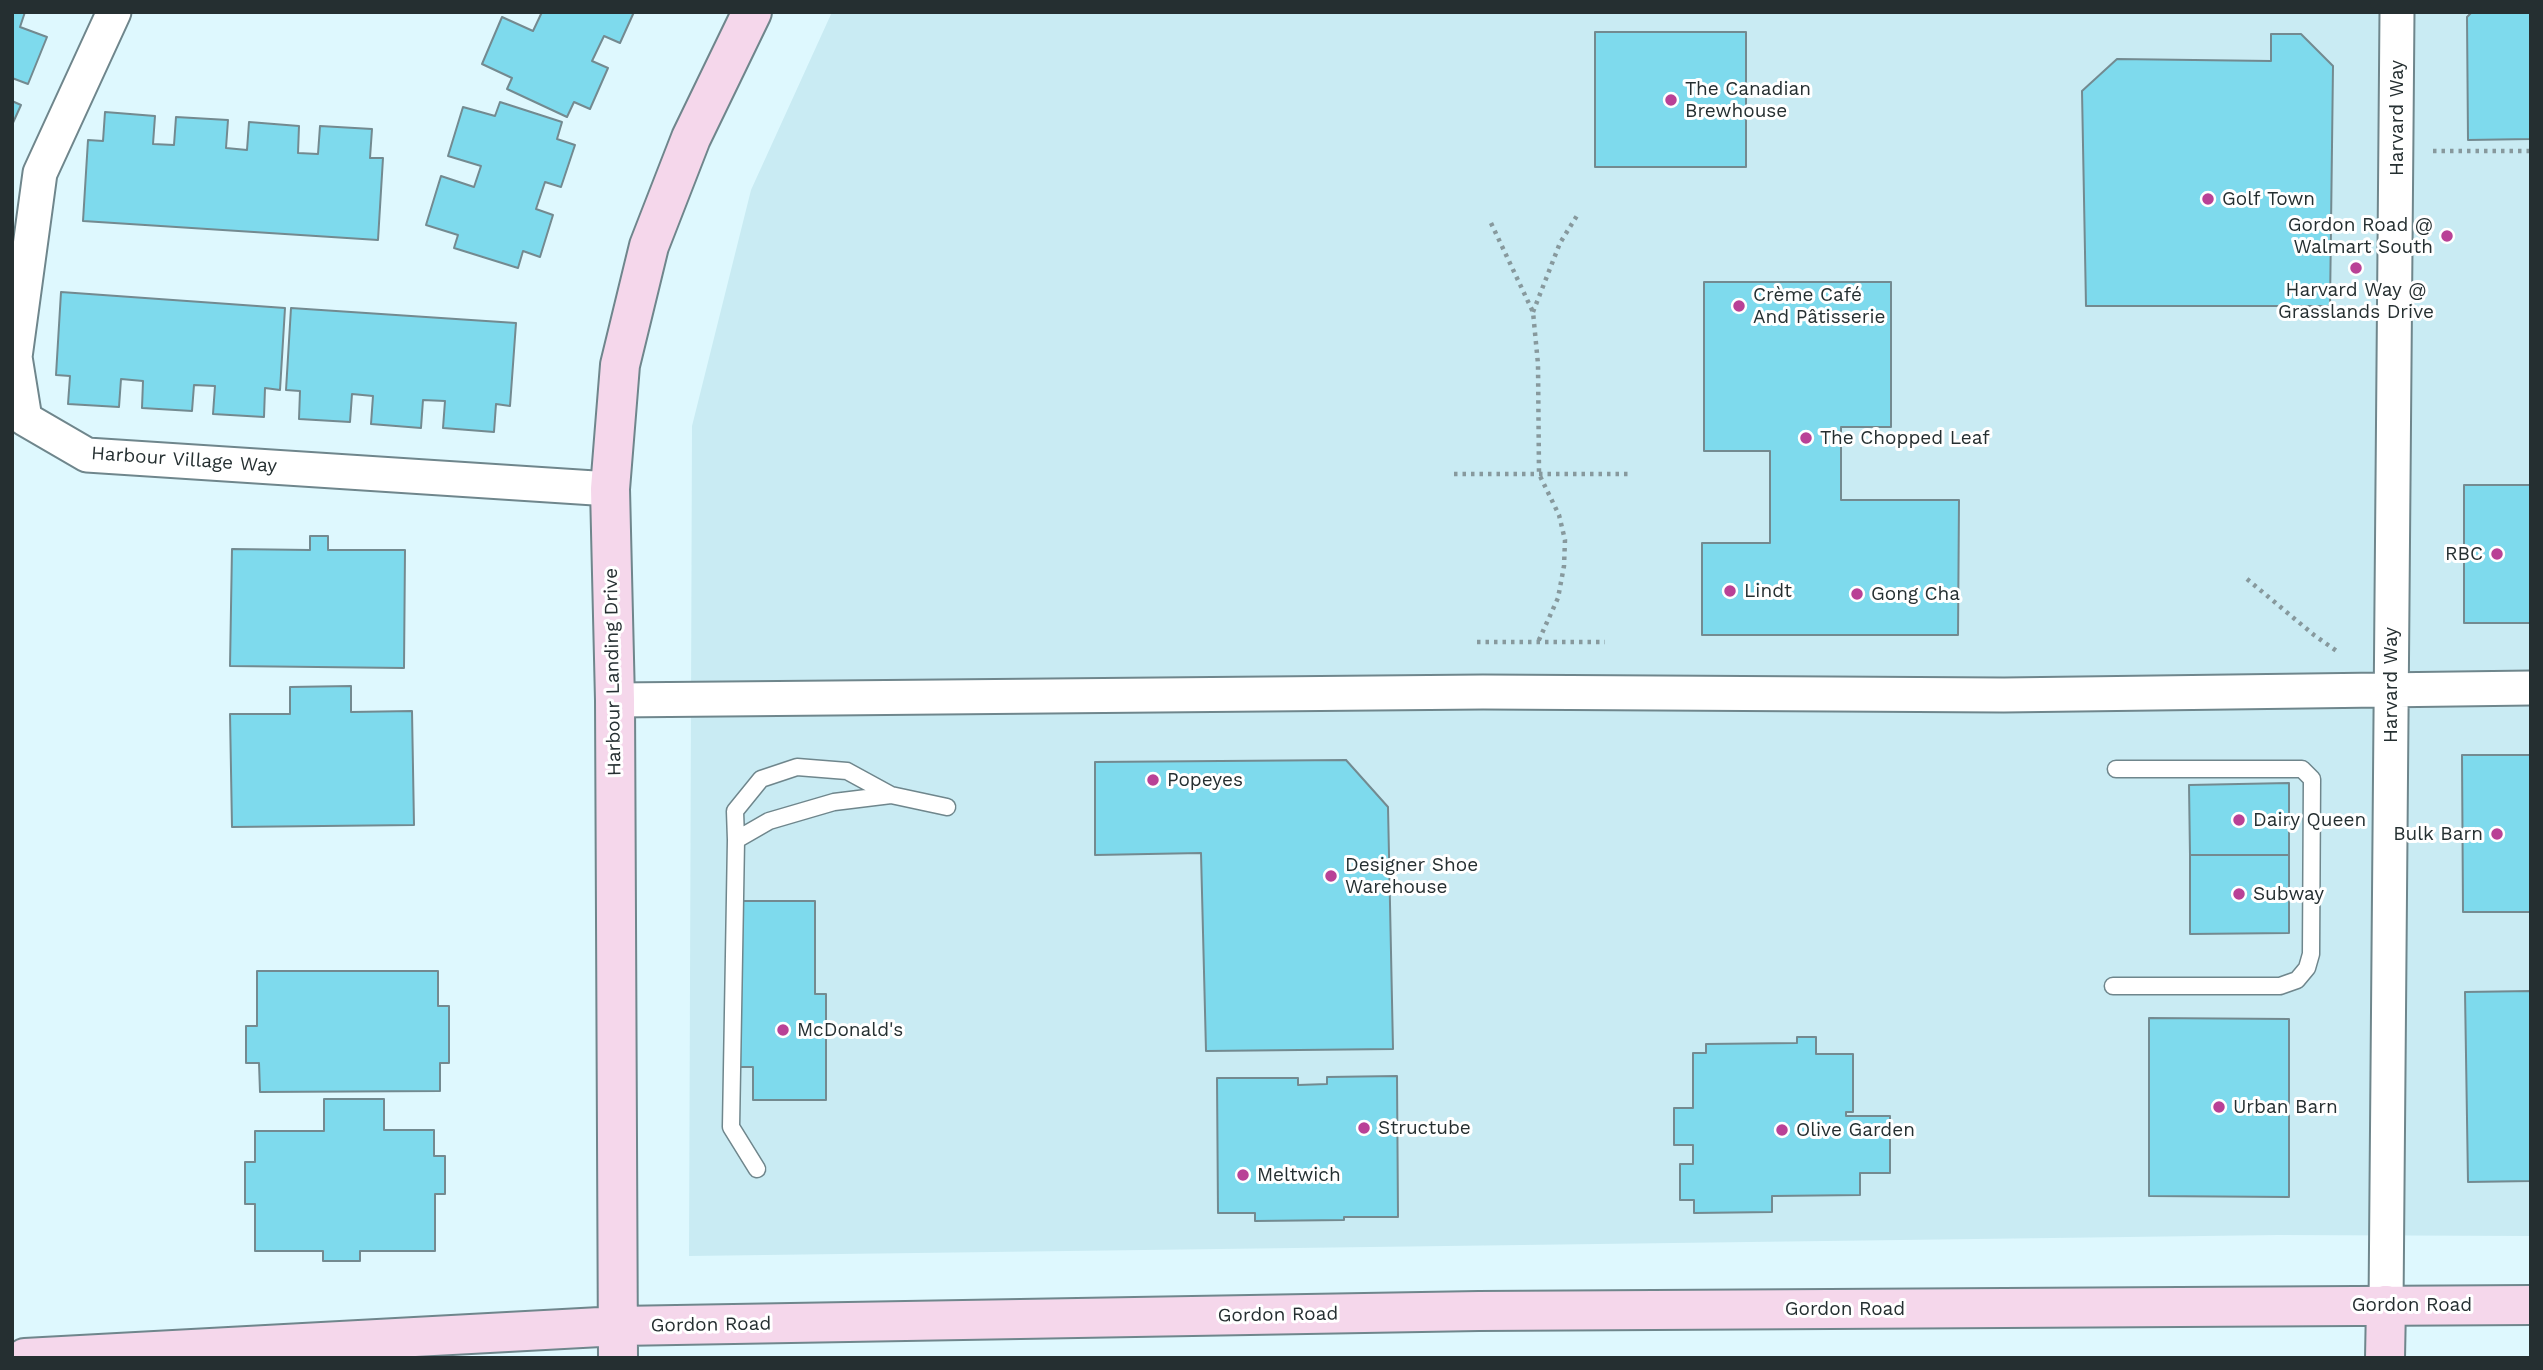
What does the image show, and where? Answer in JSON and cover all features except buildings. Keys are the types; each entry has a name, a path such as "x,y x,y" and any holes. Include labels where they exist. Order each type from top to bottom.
{"main road":[{"name":"Harbour Landing Drive","path":"618,1342 615,700 610,489 620,365 649,246 691,138 752,12"},
{"name":"Harvard Way","path":"2385,1358 2386,1305"},
{"name":"Gordon Road","path":"25,1358 618,1342 1479,1311 2531,1305"}],"street":[{"name":"Harbour Village Way","path":"114,12 40,173 15,357 25,419 87,455 610,489"},
{"name":"Harvard Way","path":"2386,1305 2397,12"},
{"path":"615,700 1469,692 2004,695 2531,688"}],"lane":[{"path":"757,1170 731,1127 736,811 761,779 797,767 847,771 891,795 947,807"},
{"path":"2113,986 2280,986 2297,980 2307,968 2311,954 2312,779 2302,769 2116,769"},
{"path":"736,840 769,821 834,802 891,795"}],"path":[{"path":"2397,151 2531,151"},
{"path":"1533,312 1560,243 1578,214"},
{"path":"1491,223 1533,312 1538,364 1539,474 1559,515 1565,540 1564,566 1558,598 1538,642"},
{"path":"1454,474 1632,474"},
{"path":"2248,579 2314,635 2390,689"},
{"path":"1477,642 1605,642"}],"shaded area":[{"path":"832,12 2531,12 2531,1236 2279,1235 689,1256 692,426 751,190"}],"place":[{"name":"The Canadian Brewhouse","path":"1671,100"},
{"name":"Golf Town","path":"2208,199"},
{"name":"Gordon Road @ Walmart South","path":"2447,236"},
{"name":"Harvard Way @ Grasslands Drive","path":"2356,268"},
{"name":"Crème Café And Pâtisserie","path":"1739,306"},
{"name":"The Chopped Leaf","path":"1806,438"},
{"name":"RBC","path":"2497,554"},
{"name":"Lindt","path":"1730,591"},
{"name":"Gong Cha","path":"1857,594"},
{"name":"Popeyes","path":"1153,780"},
{"name":"Dairy Queen","path":"2239,820"},
{"name":"Bulk Barn","path":"2497,834"},
{"name":"Designer Shoe Warehouse","path":"1331,876"},
{"name":"Subway","path":"2239,894"},
{"name":"McDonald's","path":"783,1030"},
{"name":"Urban Barn","path":"2219,1107"},
{"name":"Structube","path":"1364,1128"},
{"name":"Olive Garden","path":"1782,1130"},
{"name":"Meltwich","path":"1243,1175"}]}
